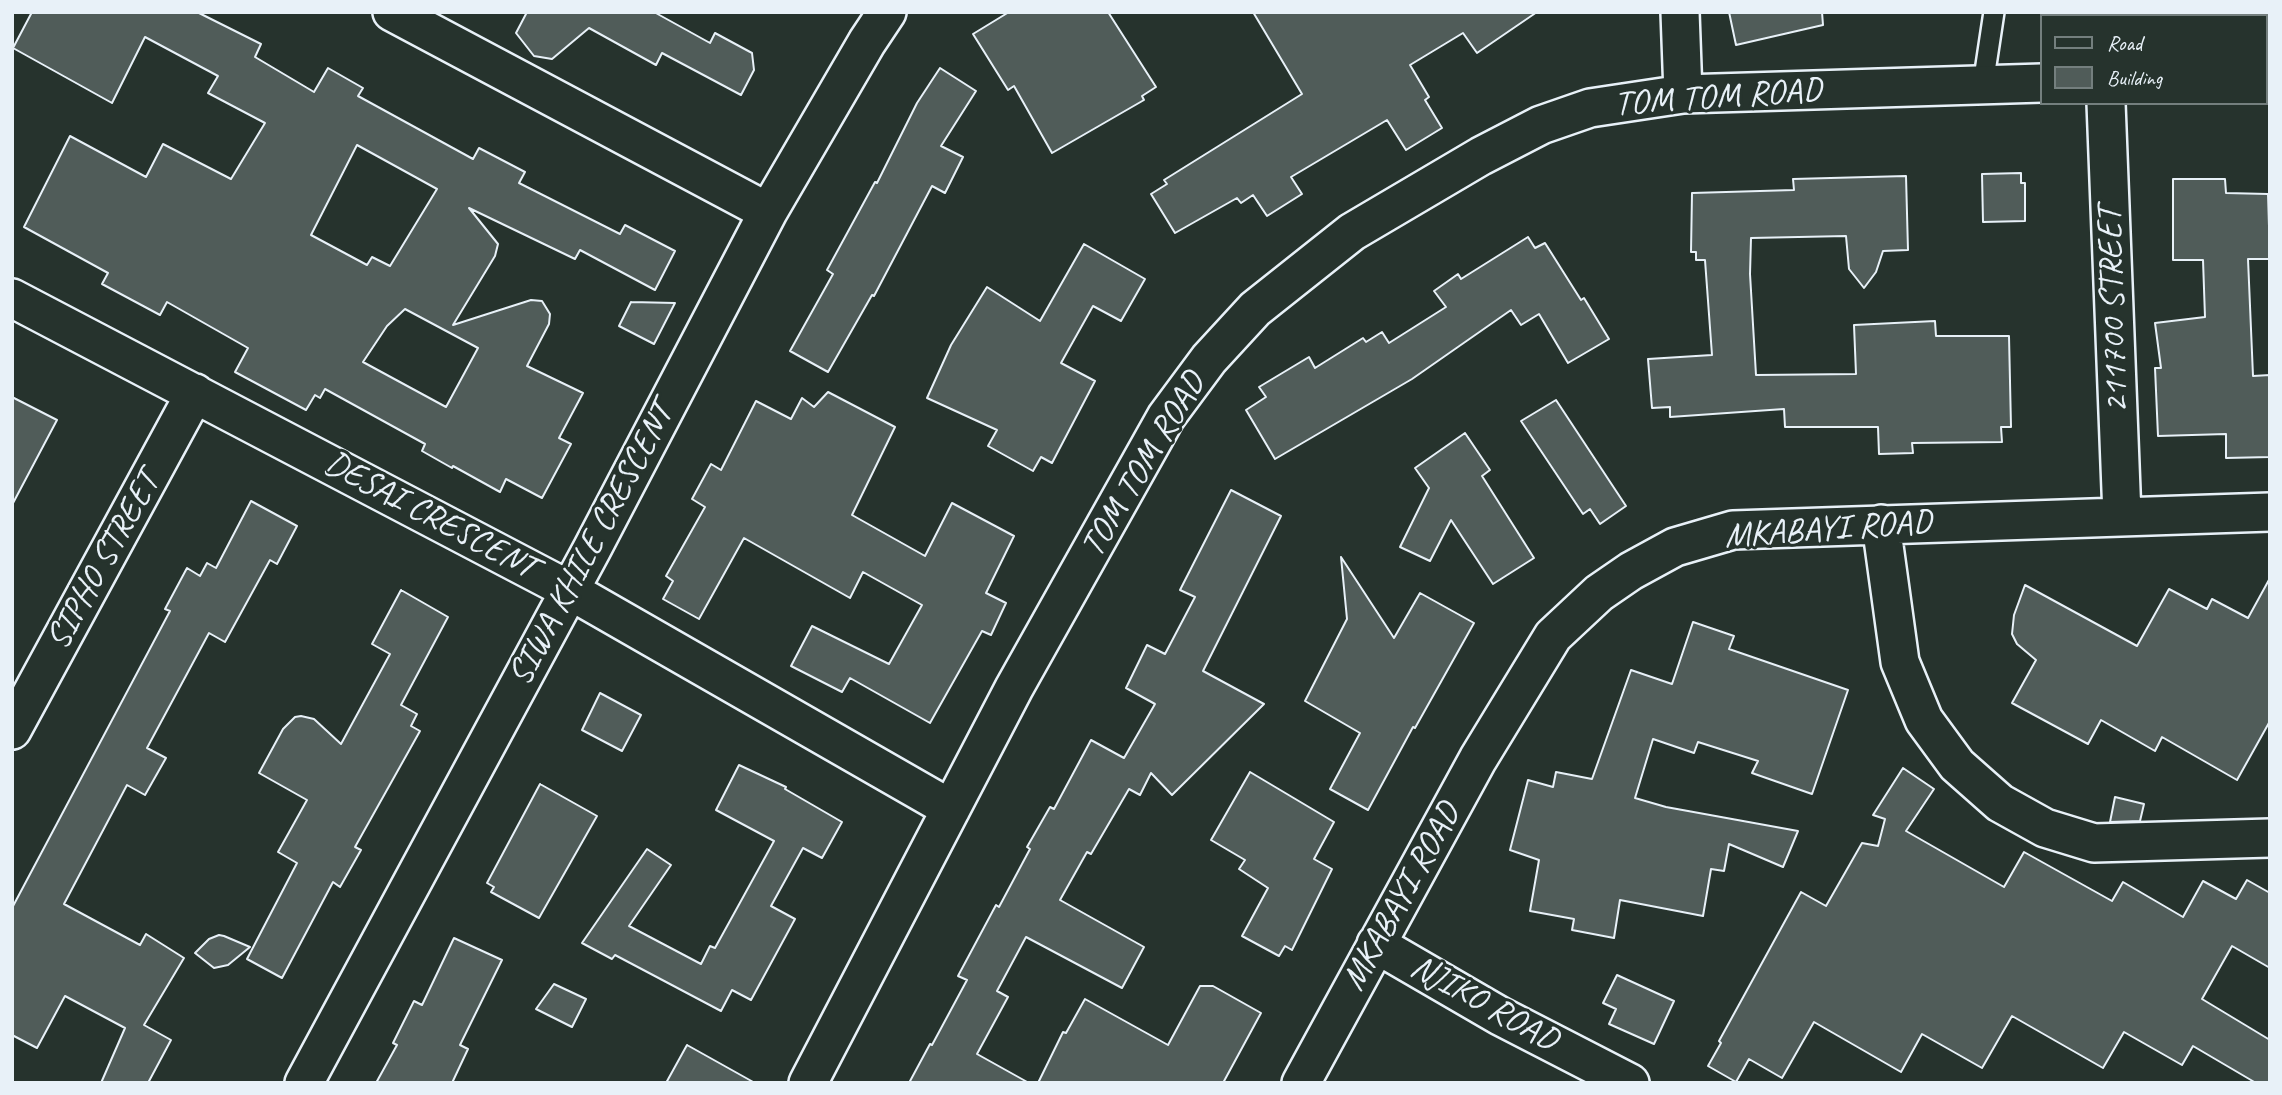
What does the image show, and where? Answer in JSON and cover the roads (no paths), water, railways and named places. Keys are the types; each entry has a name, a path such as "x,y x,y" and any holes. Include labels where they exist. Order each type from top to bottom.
{"street":[{"path":"392,12 768,212"},
{"name":"SIWA KHILE CRESCENT","path":"304,1083 768,212 887,12"},
{"path":"1680,12 1683,94"},
{"name":"TOM TOM ROAD","path":"808,1083 1014,688 1166,417 1209,359 1255,309 1352,232 1493,149 1541,125 1590,108 1683,94 2040,83"},
{"name":"211700 STREET","path":"2106,105 2122,516"},
{"name":"DESAI CRESCENT","path":"12,298 569,590 951,809"},
{"name":"SIPHO STREET","path":"12,730 195,393"},
{"name":"MKABAYI ROAD","path":"1301,1083 1479,759 1553,636 1599,593 1631,571 1675,547 1733,530 2270,512"},
{"path":"1881,524 1900,662 1924,720 1956,765 2000,803 2045,828 2094,843 2270,838"},
{"name":"NJIKO ROAD","path":"1376,944 1500,1016 1630,1083"}],"lane":[{"path":"1983,85 1994,12"}]}
